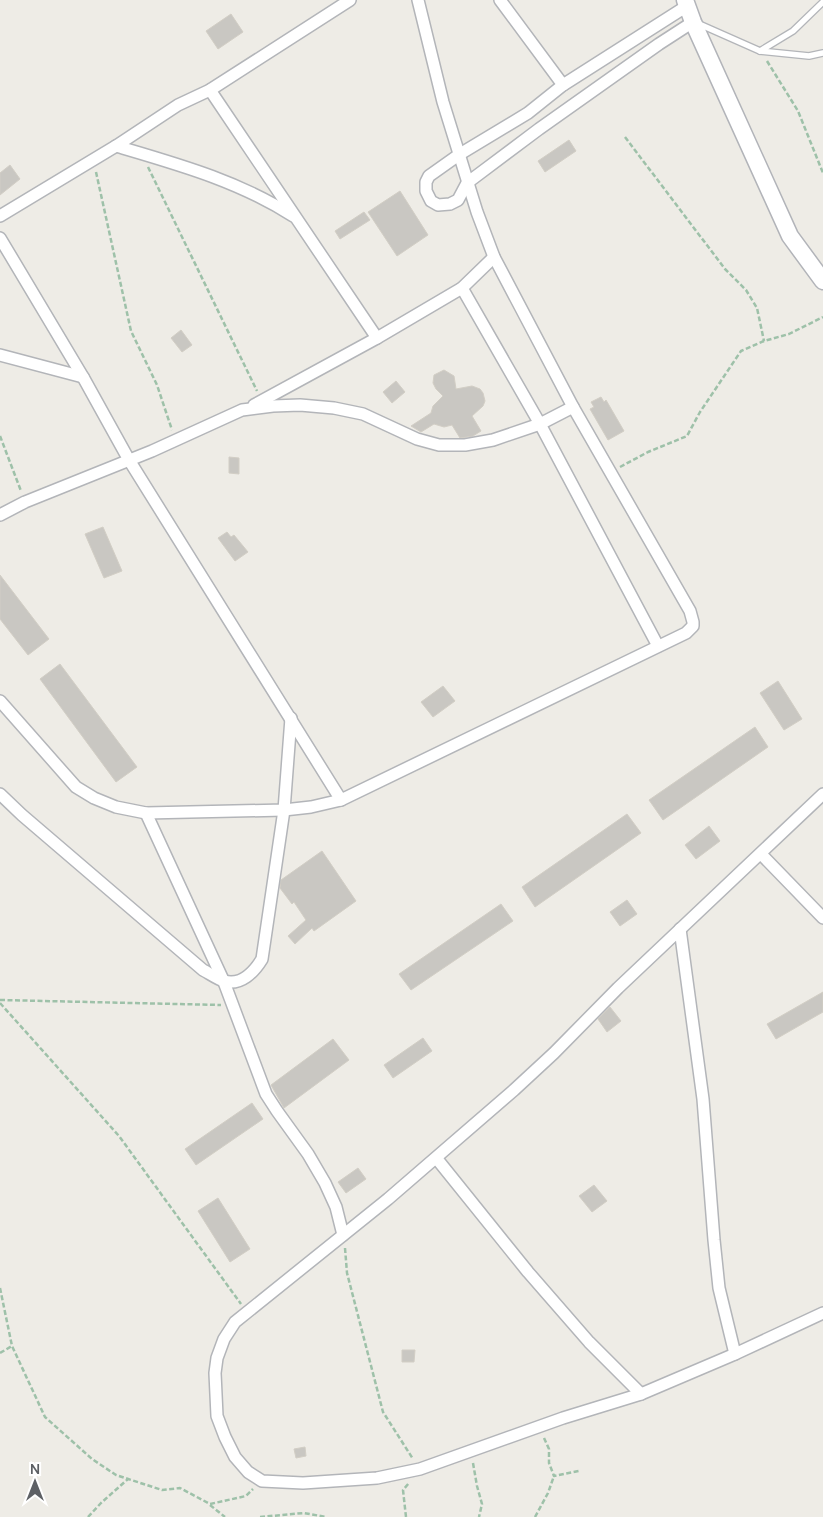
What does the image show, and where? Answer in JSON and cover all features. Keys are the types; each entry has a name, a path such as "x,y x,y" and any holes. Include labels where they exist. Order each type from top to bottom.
{"main road":[{"path":"686,3 790,236 823,281"}],"street":[{"path":"0,216 178,106 210,90 350,0"},
{"path":"0,701 76,786 94,798 116,806 146,813 284,810 341,800 658,646 693,626 692,617 573,407 494,256 468,183 443,102 418,0"},
{"path":"500,0 563,85"},
{"path":"686,3 563,85 528,113 460,154 429,176 426,182 426,191 431,201 438,205 450,204 458,200 468,183 600,85 693,22"},
{"path":"210,90 377,338"},
{"path":"116,146 194,170 268,200 296,218"},
{"path":"0,238 130,460 341,800"},
{"path":"0,515 26,502 130,460 262,401 377,338 462,288 494,256"},
{"path":"462,288 540,424 658,646"},
{"path":"0,355 83,377"},
{"path":"242,410 300,405 334,408 363,414 417,439 439,445 465,445 493,440 540,424 573,407"},
{"path":"0,794 203,970 224,982 236,981 248,977 262,959 284,810 291,718"},
{"path":"823,794 618,988 554,1053 437,1158 235,1322 224,1339 217,1358 215,1396 217,1416 235,1457 248,1472 262,1481 303,1483 377,1478 420,1469 534,1428 641,1394 735,1354 823,1313"},
{"path":"146,813 224,982 266,1094 308,1154 324,1183 336,1207 343,1235"},
{"path":"761,854 823,918"},
{"path":"680,929 703,1099 719,1288 735,1354"},
{"path":"437,1158 528,1272 589,1342 641,1394"}],"lane":[{"path":"760,51 793,31 823,2"},
{"path":"693,22 760,51 809,56 823,54"}],"path":[{"path":"760,51 798,111 823,173"},
{"path":"625,137 725,268 746,290 757,308 764,341"},
{"path":"141,153 262,401"},
{"path":"93,160 131,332 157,385 176,440"},
{"path":"610,473 648,452 687,436 700,412 741,351 764,341 789,334 823,317"},
{"path":"0,436 26,502"},
{"path":"0,1002 233,1006"},
{"path":"0,1002 119,1136 247,1311"},
{"path":"343,1235 347,1273 383,1412 420,1469 403,1490 406,1517"},
{"path":"0,1288 12,1346 45,1417 92,1459 116,1475 162,1490 180,1488 210,1504 224,1517"},
{"path":"0,1353 12,1346"},
{"path":"534,1428 543,1434 549,1449 549,1463 554,1476 536,1517"},
{"path":"477,1448 471,1457 482,1504 479,1517"},
{"path":"554,1476 579,1471"},
{"path":"88,1517 101,1502 128,1479"},
{"path":"210,1504 246,1496 262,1481"},
{"path":"260,1517 304,1514 326,1517"}],"building":[{"path":"231,14 243,32 218,49 206,31"},
{"path":"569,140 576,151 545,172 538,161"},
{"path":"10,165 20,179 0,195 0,173"},
{"path":"400,191 428,235 397,256 368,212"},
{"path":"364,212 370,220 340,239 335,231"},
{"path":"181,330 192,345 182,352 171,338"},
{"path":"444,370 454,376 456,389 472,386 480,389 483,393 485,401 483,406 472,416 481,431 473,436 460,438 452,425 444,427 434,424 421,432 411,426 431,413 433,406 443,396 433,383 434,375"},
{"path":"396,381 405,392 392,403 383,392"},
{"path":"601,397 604,402 606,400 624,431 608,440 590,409 594,407 591,402"},
{"path":"229,457 239,458 239,474 229,473"},
{"path":"103,527 122,571 104,578 85,534"},
{"path":"227,532 231,537 234,535 248,552 235,561 218,538"},
{"path":"0,575 49,639 28,655 0,619"},
{"path":"60,664 137,767 116,782 40,679"},
{"path":"778,681 802,719 784,730 760,693"},
{"path":"443,686 455,701 433,717 421,702"},
{"path":"755,727 768,747 663,820 649,800"},
{"path":"627,814 641,833 535,907 522,887"},
{"path":"709,826 720,841 696,859 685,845"},
{"path":"322,851 356,901 314,931 312,928 295,944 288,936 306,920 294,902 292,904 280,888 281,880"},
{"path":"627,900 637,914 620,926 610,912"},
{"path":"501,904 513,921 411,990 399,974"},
{"path":"823,992 823,1012 776,1039 767,1024"},
{"path":"610,1007 621,1021 607,1032 598,1019"},
{"path":"423,1038 432,1051 393,1078 384,1065"},
{"path":"333,1039 349,1060 284,1108 271,1085"},
{"path":"252,1103 263,1119 196,1165 185,1149"},
{"path":"358,1168 366,1179 346,1193 338,1182"},
{"path":"594,1185 607,1201 592,1212 579,1196"},
{"path":"218,1198 250,1249 230,1262 198,1211"},
{"path":"402,1350 415,1350 414,1362 402,1362"},
{"path":"305,1447 306,1456 296,1458 294,1449"}]}
